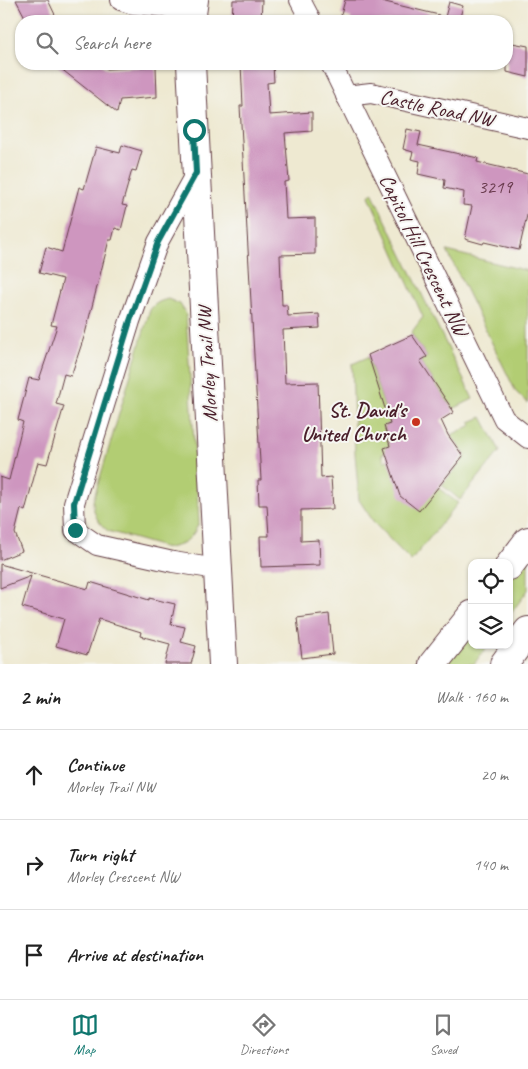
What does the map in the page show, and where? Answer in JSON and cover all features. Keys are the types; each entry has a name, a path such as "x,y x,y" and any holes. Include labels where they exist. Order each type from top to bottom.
{"main road":[{"name":"Morley Trail NW","path":"191,70 223,664"},
{"path":"513,561 528,541"},
{"path":"433,664 468,619"},
{"path":"504,664 528,631"}],"street":[{"path":"121,0 133,4 192,10"},
{"path":"300,0 308,15"},
{"name":"Capitol Hill Crescent NW","path":"334,70 504,419 528,438"},
{"name":"Castle Road NW","path":"346,96 371,93 528,128"},
{"path":"196,173 158,242 130,321 74,503 75,530 97,545 173,562 218,569"}],"green space":[{"path":"372,192 473,399 453,409 420,361 427,357 411,333 423,317 369,196"},
{"path":"447,251 528,271 528,403 516,392"},
{"path":"168,299 180,304 186,314 199,522 187,540 167,548 108,531 97,518 93,501 150,310 158,303"},
{"path":"368,357 390,424 384,426 390,446 382,454 384,461 388,460 437,487 458,503 411,561 375,524 359,500 355,454 352,364"},
{"path":"482,417 500,451 460,500 442,485 466,456 451,435 472,425 470,422"},
{"path":"528,557 528,590 513,611 513,604 513,576"},
{"path":"468,633 468,649 485,649 474,664 444,664"}],"building":[{"path":"16,0 48,0 55,15 24,15"},
{"path":"233,0 262,0 261,15 232,15"},
{"path":"345,0 377,0 439,15 341,15"},
{"path":"449,2 463,6 461,15 446,15"},
{"path":"513,43 528,46 528,77 507,72 507,70 513,70"},
{"path":"63,70 156,70 157,97 120,100 117,113"},
{"path":"241,70 273,70 274,82 267,83 269,115 312,112 312,131 285,133 289,181 284,182 286,219 315,218 315,254 280,255 282,305 287,305 288,316 319,314 320,328 283,330 285,383 318,382 321,478 331,477 333,509 301,510 301,541 319,540 320,565 261,567 260,536 269,536 267,505 259,505 258,480 261,480 240,106 243,106"},
{"path":"407,129 421,132 418,145 478,158 477,162 528,174 528,211 519,250 465,239 472,206 463,205 464,192 444,188 445,180 418,174 420,161 411,159 413,152 403,149"},
{"path":"122,145 142,151 136,171 132,170 122,205 127,206 121,230 115,228 112,240 109,240 85,334 71,376 64,374 56,404 64,406 47,464 38,462 25,511 21,509 15,533 22,551 0,560 0,477 9,480 23,422 18,420 29,378 39,380 57,326 51,325 63,279 39,273 46,247 62,252 79,187 84,189 96,147 120,153"},
{"name":"St. David's United Church","path":"412,335 427,357 420,361 454,412 441,420 448,435 463,456 419,511 400,496 384,448 390,446 384,426 390,424 368,355"},
{"path":"0,564 88,589 90,582 149,600 149,598 175,604 171,624 185,627 181,642 196,646 191,664 165,664 170,644 140,636 141,632 99,619 87,655 56,646 64,619 22,607 31,576 0,588"},
{"path":"329,614 333,654 302,658 297,618"}],"place":[{"name":"St. David's United Church","path":"416,422"}],"route":[{"path":"75,530 74,503 130,321 158,242 196,173 194,130"}]}
